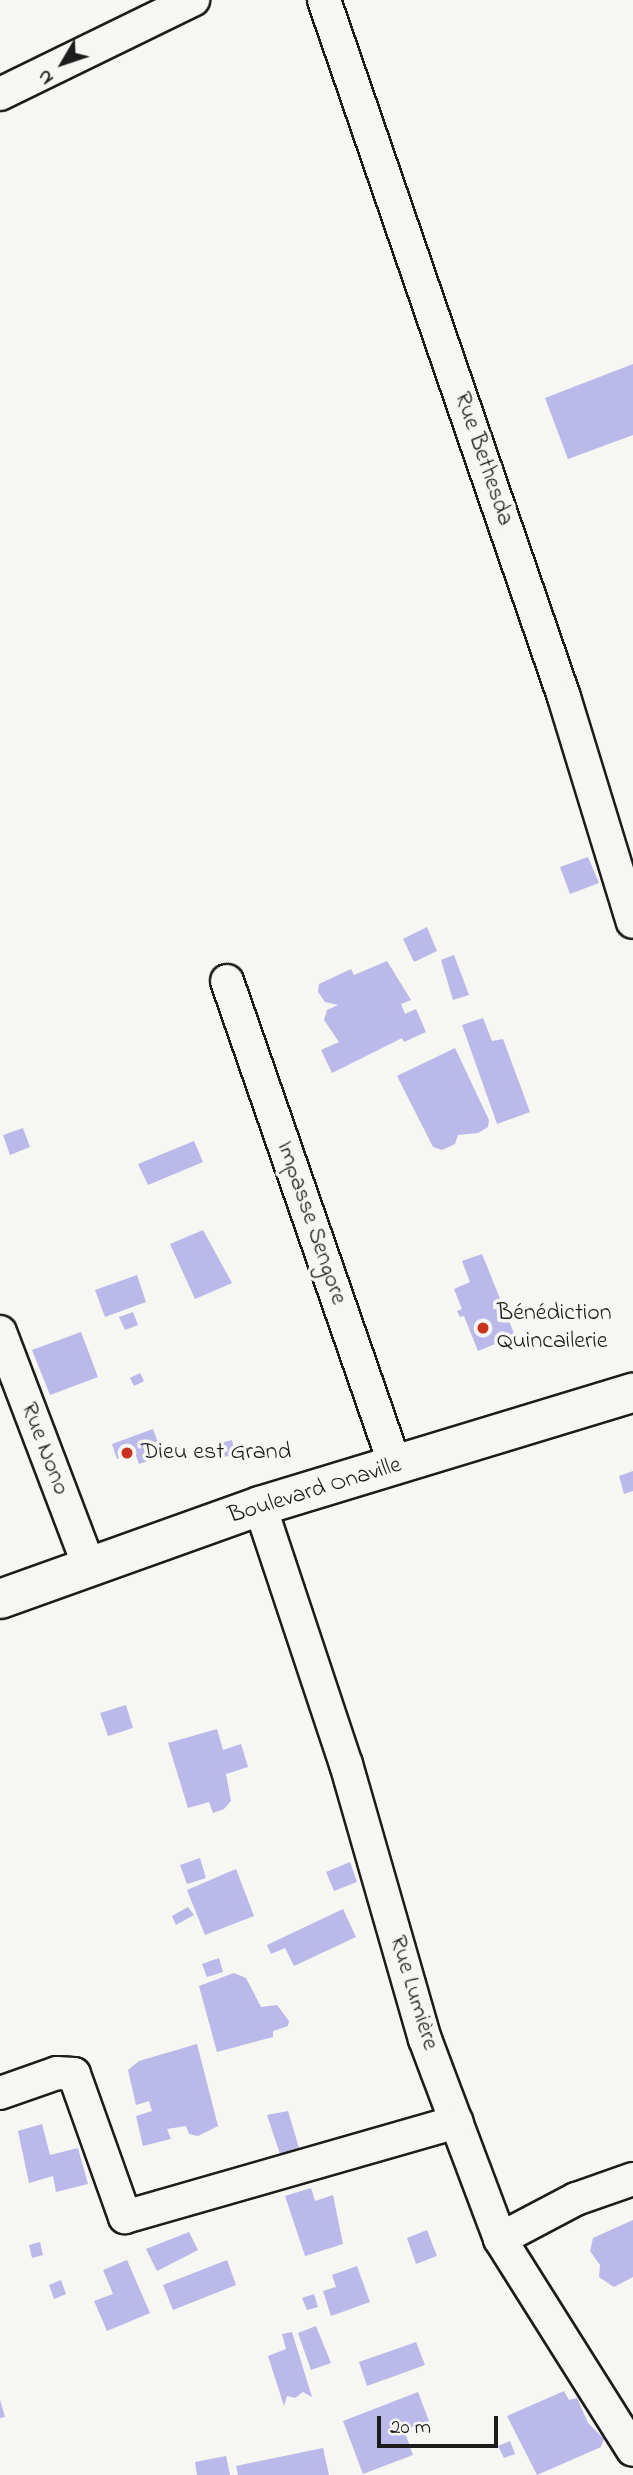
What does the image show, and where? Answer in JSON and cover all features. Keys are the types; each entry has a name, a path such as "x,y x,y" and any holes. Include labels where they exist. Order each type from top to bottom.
{"street":[{"path":"0,94 193,0"},
{"name":"Rue Bethesda","path":"324,0 564,697 633,922"},
{"name":"Impasse Sengore","path":"227,981 395,1465"},
{"name":"Rue Nono","path":"0,1332 89,1566"},
{"name":"Boulevard Onaville","path":"0,1599 260,1506 633,1393"},
{"name":"Rue Lumière","path":"260,1506 346,1764 425,2039 500,2239 633,2450"},
{"path":"0,2093 57,2073 75,2074 125,2217 457,2122"},
{"path":"500,2239 576,2199 633,2179"}],"building":[{"path":"633,364 633,435 568,459 545,398"},
{"path":"588,857 599,883 570,894 560,867"},
{"path":"427,927 437,951 414,962 403,939"},
{"path":"454,955 469,995 453,1000 441,960"},
{"path":"387,961 411,1000 401,1004 405,1014 416,1009 426,1032 404,1042 402,1038 332,1073 321,1050 339,1042 324,1020 327,1010 338,1005 325,1002 318,992 319,984 351,969 354,975"},
{"path":"483,1018 492,1041 503,1039 530,1112 497,1124 462,1025"},
{"path":"455,1048 489,1120 488,1127 478,1133 458,1135 455,1144 442,1150 433,1147 397,1076"},
{"path":"23,1128 30,1147 10,1155 3,1135"},
{"path":"194,1141 203,1162 148,1185 138,1164"},
{"path":"203,1230 232,1283 195,1299 170,1244"},
{"path":"482,1254 515,1336 478,1351 464,1316 460,1317 457,1311 462,1309 454,1289 470,1282 462,1261"},
{"path":"137,1275 146,1302 105,1317 95,1290"},
{"path":"133,1312 138,1325 125,1330 119,1317"},
{"path":"81,1332 98,1377 50,1395 32,1350"},
{"path":"140,1373 144,1381 134,1386 130,1378"},
{"path":"153,1429 163,1456 139,1464 135,1453 117,1459 112,1444"},
{"path":"232,1440 235,1453 225,1457 220,1443"},
{"path":"633,1471 633,1491 624,1494 619,1476"},
{"path":"126,1705 133,1728 108,1736 100,1713"},
{"path":"217,1729 223,1750 241,1744 248,1767 226,1774 231,1801 224,1809 213,1813 209,1802 188,1808 168,1743"},
{"path":"200,1858 206,1878 187,1884 180,1865"},
{"path":"350,1862 357,1882 334,1891 326,1872"},
{"path":"236,1869 254,1916 205,1935 187,1890"},
{"path":"188,1907 194,1915 176,1925 172,1916"},
{"path":"343,1909 356,1937 294,1966 285,1948 271,1954 267,1945"},
{"path":"219,1958 223,1972 207,1977 202,1964"},
{"path":"234,1973 246,1978 261,2007 277,2005 289,2021 288,2026 273,2031 273,2037 217,2052 199,1986"},
{"path":"197,2044 218,2126 198,2136 189,2134 186,2126 167,2129 171,2139 143,2146 136,2116 152,2111 149,2101 136,2105 128,2070 139,2061"},
{"path":"288,2111 299,2148 280,2154 267,2115"},
{"path":"42,2124 50,2155 78,2148 88,2184 56,2192 53,2176 29,2183 18,2131"},
{"path":"311,2188 315,2201 333,2195 343,2244 305,2256 285,2196"},
{"path":"633,2220 633,2277 614,2287 599,2277 600,2265 590,2251 593,2238"},
{"path":"427,2230 437,2256 416,2264 407,2238"},
{"path":"189,2232 198,2250 157,2271 146,2249"},
{"path":"40,2242 43,2255 32,2258 29,2245"},
{"path":"127,2260 150,2313 107,2331 94,2301 113,2294 103,2270"},
{"path":"227,2260 236,2285 173,2310 163,2285"},
{"path":"357,2266 370,2302 331,2316 323,2291 336,2287 332,2275"},
{"path":"61,2280 66,2294 54,2299 49,2285"},
{"path":"314,2294 318,2307 307,2310 302,2298"},
{"path":"316,2326 331,2363 311,2370 298,2333"},
{"path":"292,2332 312,2397 303,2392 295,2398 287,2396 284,2406 268,2356 286,2349 282,2334"},
{"path":"416,2342 425,2365 367,2386 359,2362"},
{"path":"564,2391 569,2400 577,2398 588,2423 604,2439 601,2447 537,2475 507,2416"},
{"path":"418,2392 429,2421 404,2430 413,2455 363,2474 343,2421"},
{"path":"0,2400 5,2417 0,2418"},
{"path":"510,2441 515,2454 504,2458 498,2446"},
{"path":"323,2448 329,2475 238,2475 236,2466"},
{"path":"226,2456 230,2475 197,2475 195,2462"}],"place":[{"name":"Bénédiction Quincailerie","path":"483,1328"},
{"name":"Dieu est Grand","path":"127,1453"}]}
